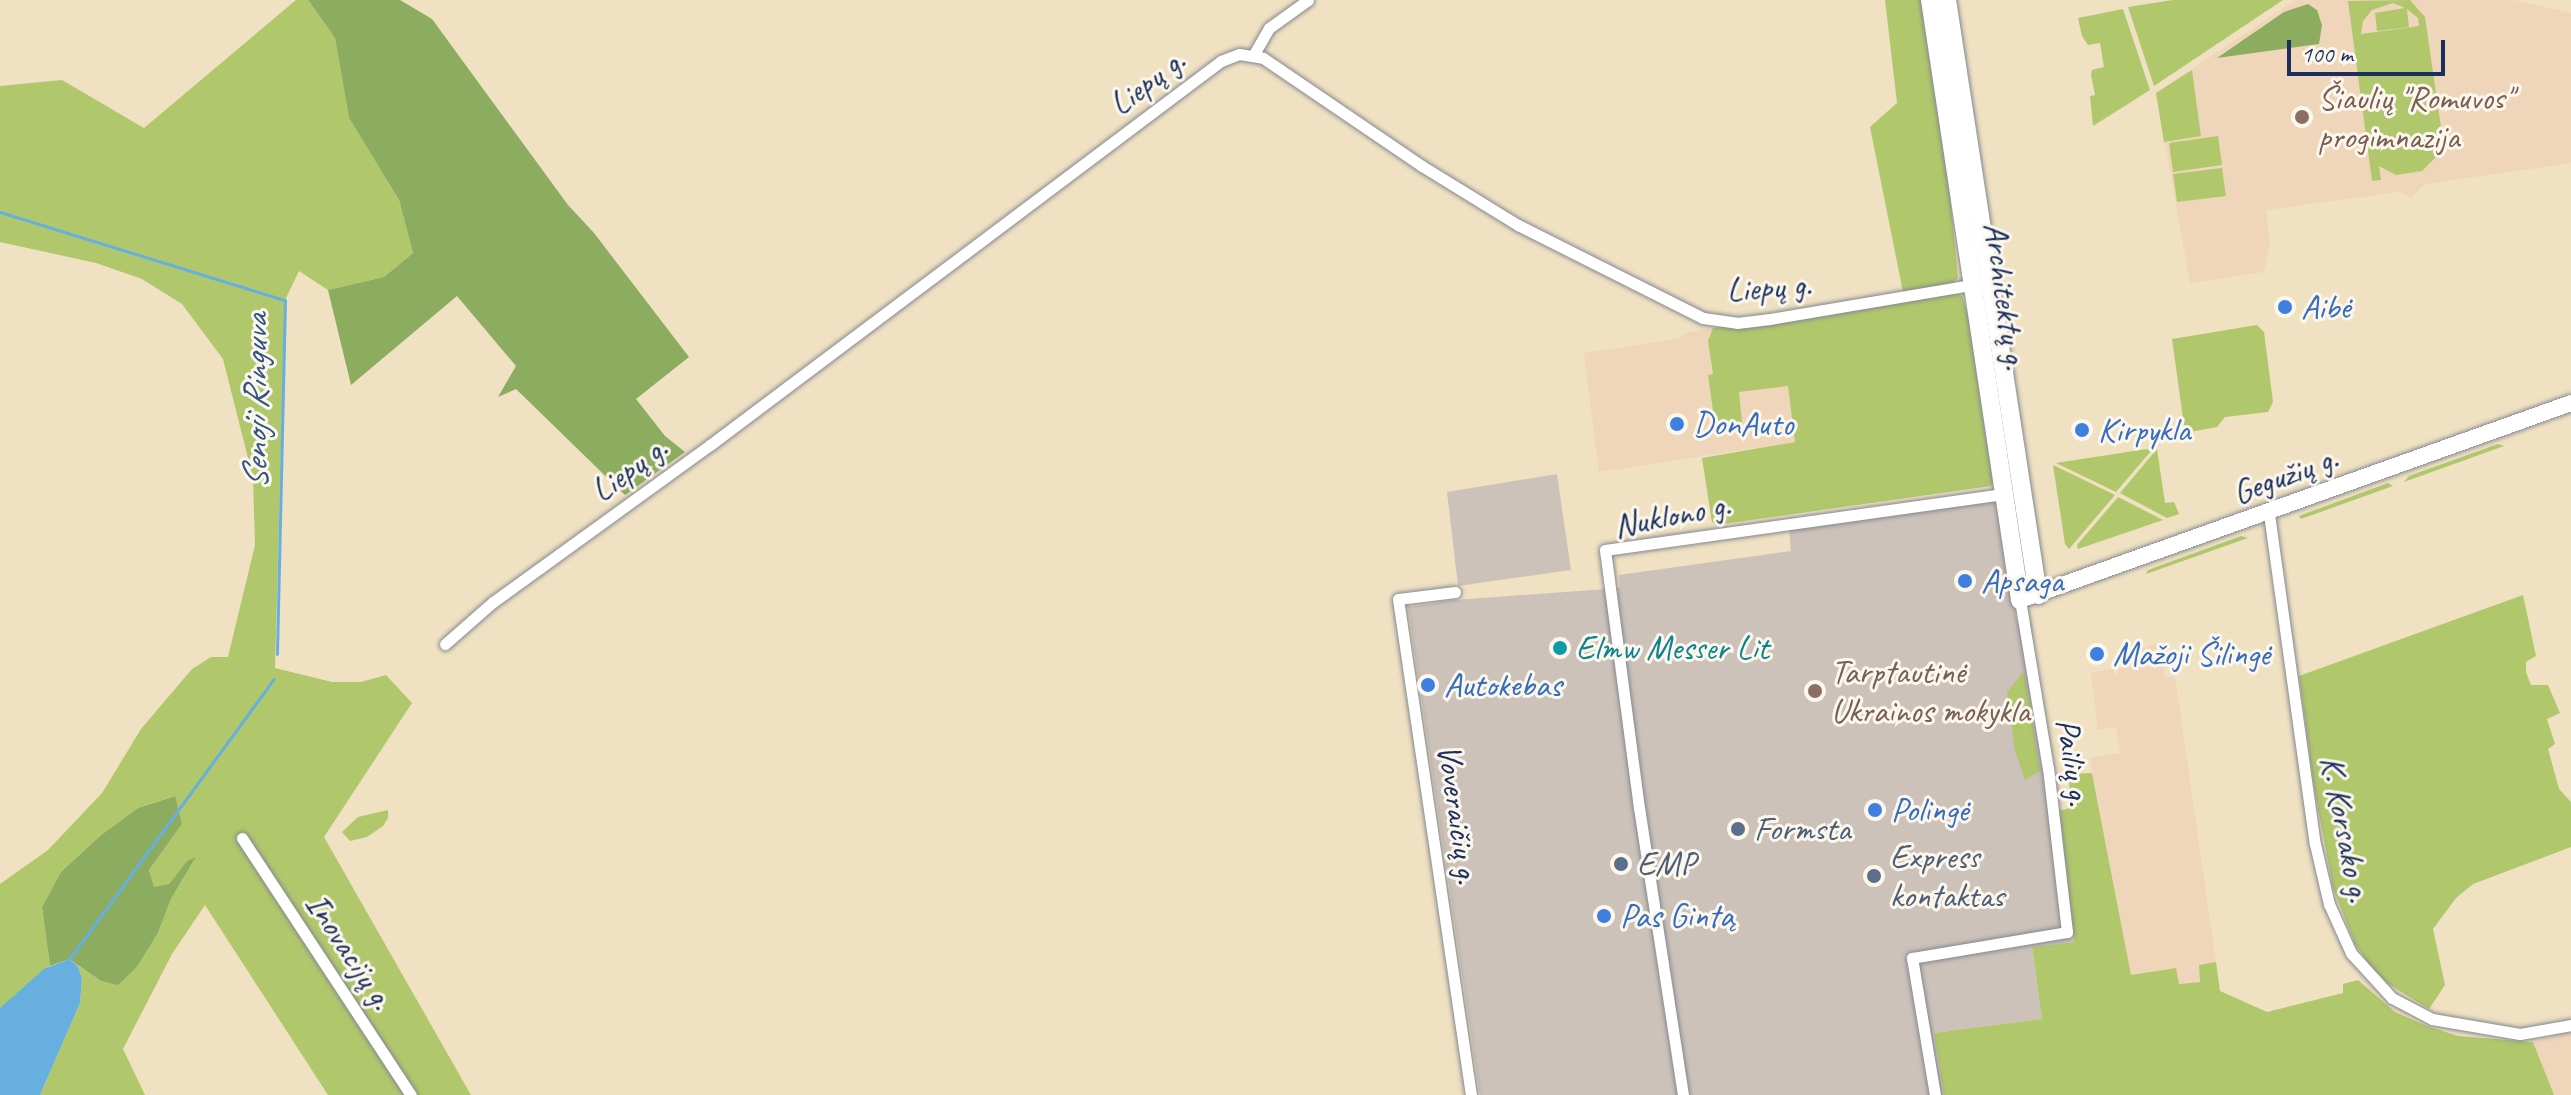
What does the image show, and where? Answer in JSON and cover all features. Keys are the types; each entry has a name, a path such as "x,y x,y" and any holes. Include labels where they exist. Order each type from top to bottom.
{"main road":[{"name":"Architektų g.","path":"1930,0 1955,106 2038,595"},
{"name":"Architektų g.","path":"1947,0 1972,285 2020,600"},
{"name":"Gegužių g.","path":"2020,600 2269,514 2571,403"}],"street":[{"path":"1254,54 1269,28 1308,0"},
{"name":"Liepų g.","path":"445,644 493,602 733,427 1221,61 1239,54 1254,54 1518,225 1703,318 1737,323 1759,321 1890,302 1972,285"},
{"name":"Nuklono g.","path":"1683,1095 1639,808 1605,550 2003,494"},
{"name":"K. Korsako g.","path":"2269,514 2315,844 2329,904 2351,953 2392,998 2432,1019 2483,1031 2520,1034 2571,1025"},
{"name":"Voveraičių g.","path":"1455,592 1398,599 1471,1095"},
{"name":"Pailių g.","path":"1935,1095 1912,958 2067,932 2048,769 2020,600"},
{"name":"Inovacijų g.","path":"242,838 411,1095"}],"shaded area":[{"name":"Šiaulių \"Romuvos\" progimnazija","path":"2295,0 2514,0 2571,13 2571,163 2425,184 2411,198 2399,192 2266,210 2270,245 2264,272 2190,283 2156,93"},
{"path":"1713,328 1708,341 1713,374 1709,375 1739,392 1788,386 1795,442 1599,472 1584,353 1677,339 1689,332"},
{"path":"1557,474 1571,570 1458,586 1447,492"},
{"path":"1988,499 1998,506 2001,514 2017,623 2032,623 2033,654 2058,811 2074,942 2032,947 2042,1019 1934,1033 1944,1095 1480,1095 1408,607 1454,600 1620,588 1619,575 1791,551 1789,529"},
{"path":"2159,643 2165,677 2175,676 2216,962 2199,965 2201,981 2178,984 2175,968 2131,975 2090,758 2120,753 2116,727 2098,730 2091,673 2112,669 2117,677 2118,669 2134,665 2141,649"},
{"path":"2571,1032 2571,1095 2554,1095 2533,1042"}],"green space":[{"path":"296,0 308,0 335,38 349,118 399,200 413,253 384,277 328,290 299,271 285,300 275,668 332,682 361,682 386,675 412,703 324,837 471,1095 328,1095 205,905 172,954 123,1049 145,1095 40,1095 80,1003 82,978 77,965 101,981 118,984 137,967 158,933 171,899 195,859 187,861 169,884 154,888 149,870 182,824 174,796 138,808 101,835 61,872 42,907 50,966 0,1008 0,884 48,850 102,793 141,729 192,669 211,657 228,657 255,545 253,478 223,359 182,304 142,279 96,263 0,242 0,86 62,80 144,128"},
{"path":"308,0 400,0 432,19 568,205 594,233 689,357 636,399 665,436 685,452 625,495 516,389 498,397 516,366 457,296 351,385 328,290 384,277 413,253 399,200 349,118 335,38"},
{"path":"1885,0 1921,0 1948,174 1958,278 1953,284 1903,292 1870,127 1897,103"},
{"path":"2173,0 2283,0 2154,86 2128,7"},
{"path":"2410,0 2425,17 2443,141 2440,153 2422,171 2396,175 2379,166 2381,180 2372,181 2348,1","holes":["2393,3 2405,8 2375,13 2377,31 2409,27 2407,9 2418,18 2419,26 2361,34 2363,21 2372,10"]},
{"path":"2308,4 2317,10 2322,25 2319,44 2217,58 2284,12"},
{"path":"2123,9 2150,90 2093,126 2090,96 2095,95 2091,75 2092,70 2104,67 2100,43 2088,45 2082,36 2078,18"},
{"path":"2192,70 2201,136 2164,142 2156,93"},
{"path":"2218,136 2222,165 2173,172 2169,143"},
{"path":"2222,168 2226,196 2177,202 2173,174"},
{"path":"1954,292 1962,296 1971,325 1994,481 1991,486 1716,525 1712,522 1702,458 1795,442 1788,386 1739,392 1742,422 1715,425 1708,375 1713,374 1708,341 1713,328 1884,306"},
{"path":"2257,325 2264,332 2273,402 2268,412 2225,417 2217,427 2185,433 2172,339"},
{"path":"2498,444 2504,446 2404,482 2409,476"},
{"path":"2147,449 2151,451 2116,492 2056,463"},
{"path":"2157,449 2165,503 2174,502 2179,514 2167,518 2120,493"},
{"path":"2053,465 2115,495 2069,549 2065,544"},
{"path":"2388,483 2393,486 2301,519 2299,516"},
{"path":"2118,497 2163,520 2078,549 2077,545"},
{"path":"2241,536 2248,538 2146,574 2148,570"},
{"path":"2523,595 2536,656 2526,662 2526,672 2531,685 2548,685 2560,713 2547,719 2555,744 2548,749 2559,789 2571,802 2571,847 2473,884 2456,898 2433,929 2445,985 2429,1009 2387,983 2369,964 2355,944 2333,888 2314,787 2299,676"},
{"path":"2022,673 2025,674 2040,771 2025,780 2015,751 2007,692"},
{"path":"2092,773 2131,975 2176,968 2179,984 2200,982 2199,965 2216,962 2220,991 2267,1012 2343,993 2343,984 2358,980 2395,1012 2427,1026 2458,1036 2533,1042 2554,1095 1944,1095 1934,1033 2042,1019 2032,947 2074,942 2058,811 2070,808 2069,774"},
{"path":"175,796 182,824 149,870 154,887 169,884 187,861 196,857 171,899 158,933 137,967 118,985 101,981 69,959 50,966 42,907 61,872 101,835 138,808"},
{"path":"388,810 383,826 367,837 350,841 342,832 358,817"}],"water":[{"path":"69,959 77,965 82,978 80,1003 40,1095 0,1095 0,1008 44,969"}],"waterway":[{"name":"Senoji Ringuva","path":"0,212 285,300 277,654"},
{"name":"Senoji Ringuva","path":"68,961 274,679"}],"place":[{"name":"Šiaulių \"Romuvos\" progimnazija","path":"2302,117"},
{"name":"Aibė","path":"2285,307"},
{"name":"DonAuto","path":"1677,424"},
{"name":"Kirpykla","path":"2082,430"},
{"name":"Apsaga","path":"1965,581"},
{"name":"Elmw Messer Lit","path":"1560,648"},
{"name":"Mažoji Šilingė","path":"2097,654"},
{"name":"Autokebas","path":"1428,685"},
{"name":"Tarptautinė Ukrainos mokykla","path":"1815,691"},
{"name":"Polingė","path":"1875,810"},
{"name":"Formsta","path":"1738,829"},
{"name":"EMP","path":"1621,864"},
{"name":"Express kontaktas","path":"1874,876"},
{"name":"Pas Gintą","path":"1604,916"}]}
